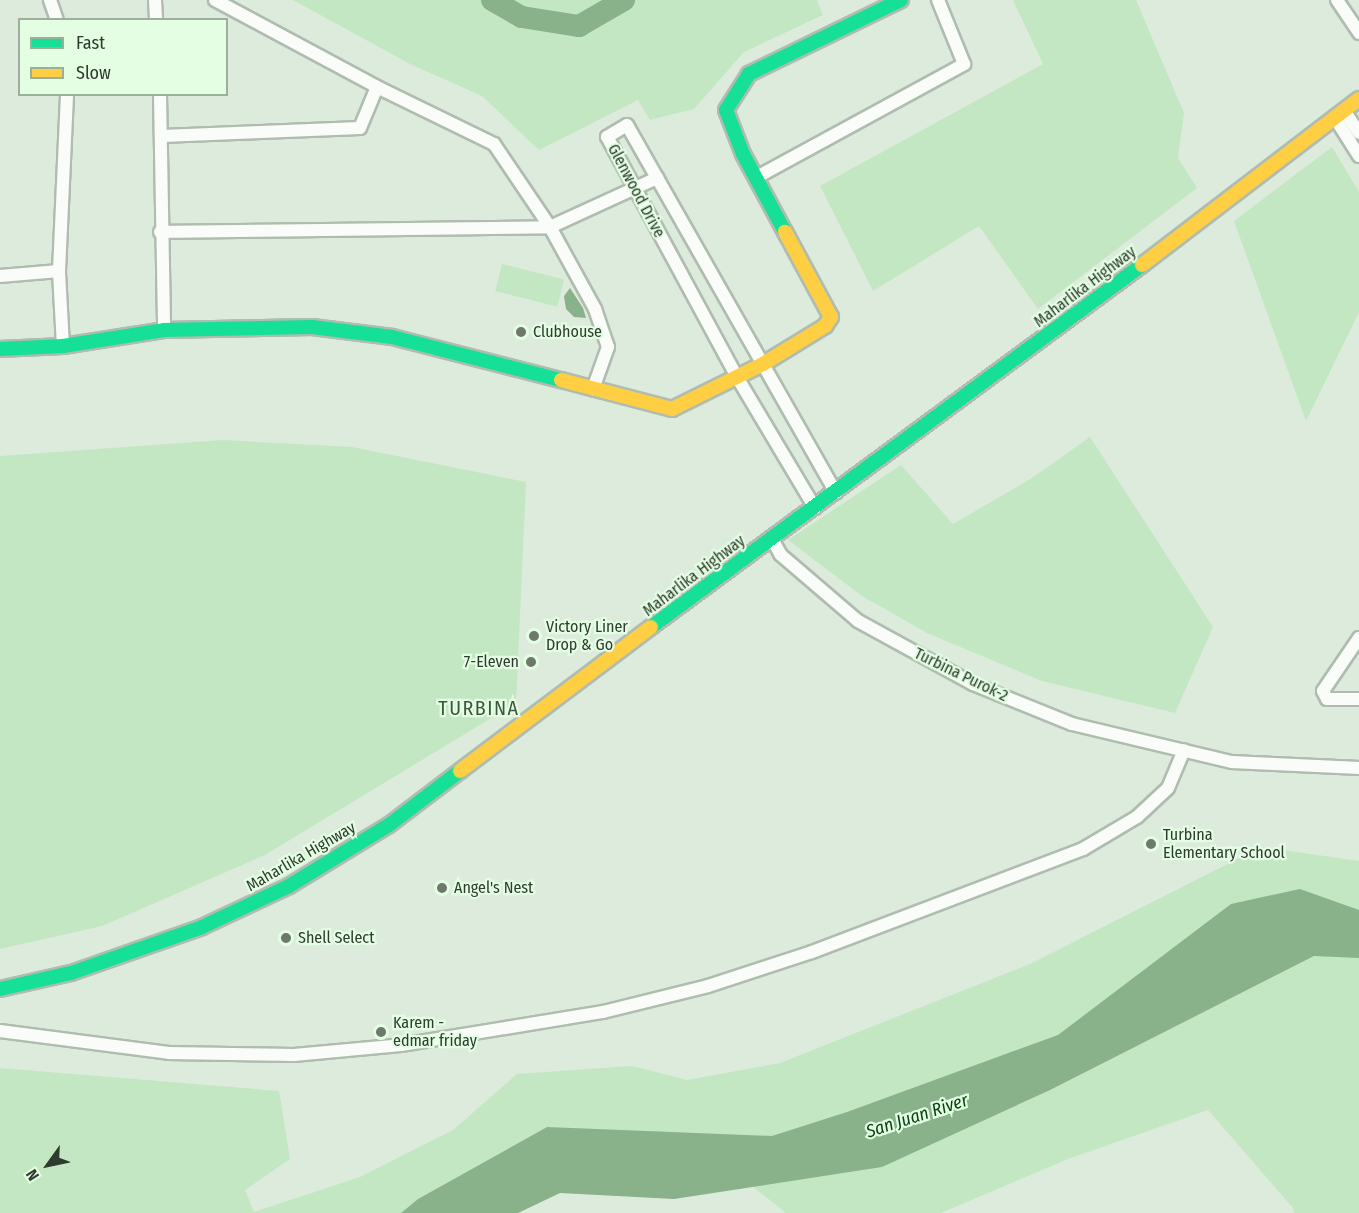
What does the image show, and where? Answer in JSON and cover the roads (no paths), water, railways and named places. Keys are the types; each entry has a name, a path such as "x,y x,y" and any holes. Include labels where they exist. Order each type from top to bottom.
{"main road":[{"path":"0,349 63,346 164,330 312,327 392,337 672,409 763,364 825,326 831,317 743,154 726,110 748,75 901,0"},
{"name":"Maharlika Highway","path":"0,989 71,973 202,927 314,872 437,791 1359,99"}],"street":[{"path":"50,0 56,18"},
{"path":"155,0 156,18"},
{"path":"214,0 377,87 494,144 550,227 595,309 608,347 593,389"},
{"path":"757,177 964,64 938,0"},
{"path":"1337,0 1359,33"},
{"path":"162,136 360,128 377,87"},
{"path":"63,346 59,271 67,96"},
{"path":"160,96 162,136 160,232 164,330"},
{"path":"1340,114 1359,133"},
{"path":"1340,114 1359,156"},
{"name":"Glenwood Drive","path":"815,508 737,377 633,188 607,136 627,125 836,493"},
{"path":"160,232 550,227 657,178"},
{"path":"0,276 59,271"},
{"name":"Turbina Purok-2","path":"772,539 781,555 858,621 973,684 1072,724 1232,762 1359,768"},
{"path":"1359,638 1323,691 1327,699 1359,699"},
{"path":"0,1031 169,1053 294,1055 401,1045 603,1012 708,986 812,952 1083,849 1137,817 1168,788 1184,750"}],"water":[{"path":"570,288 583,308 586,318 574,317 566,309 564,296"},
{"name":"San Juan River","path":"1300,889 1359,910 1359,958 1314,956 1050,1090 882,1167 674,1199 560,1193 518,1213 401,1213 418,1199 547,1127 772,1136 847,1112 1058,1035 1231,904"}],"waterway":[{"path":"492,0 522,17 579,26 624,0"}],"place":[{"name":"Clubhouse","path":"521,332"},
{"name":"Victory Liner Drop & Go","path":"534,636"},
{"name":"7-Eleven","path":"531,662"},
{"name":"Turbina Elementary School","path":"1151,844"},
{"name":"Angel's Nest","path":"442,888"},
{"name":"Shell Select","path":"286,938"},
{"name":"Karem - edmar friday","path":"381,1032"}],"district":[{"name":"TURBINA","path":"479,708"}]}
